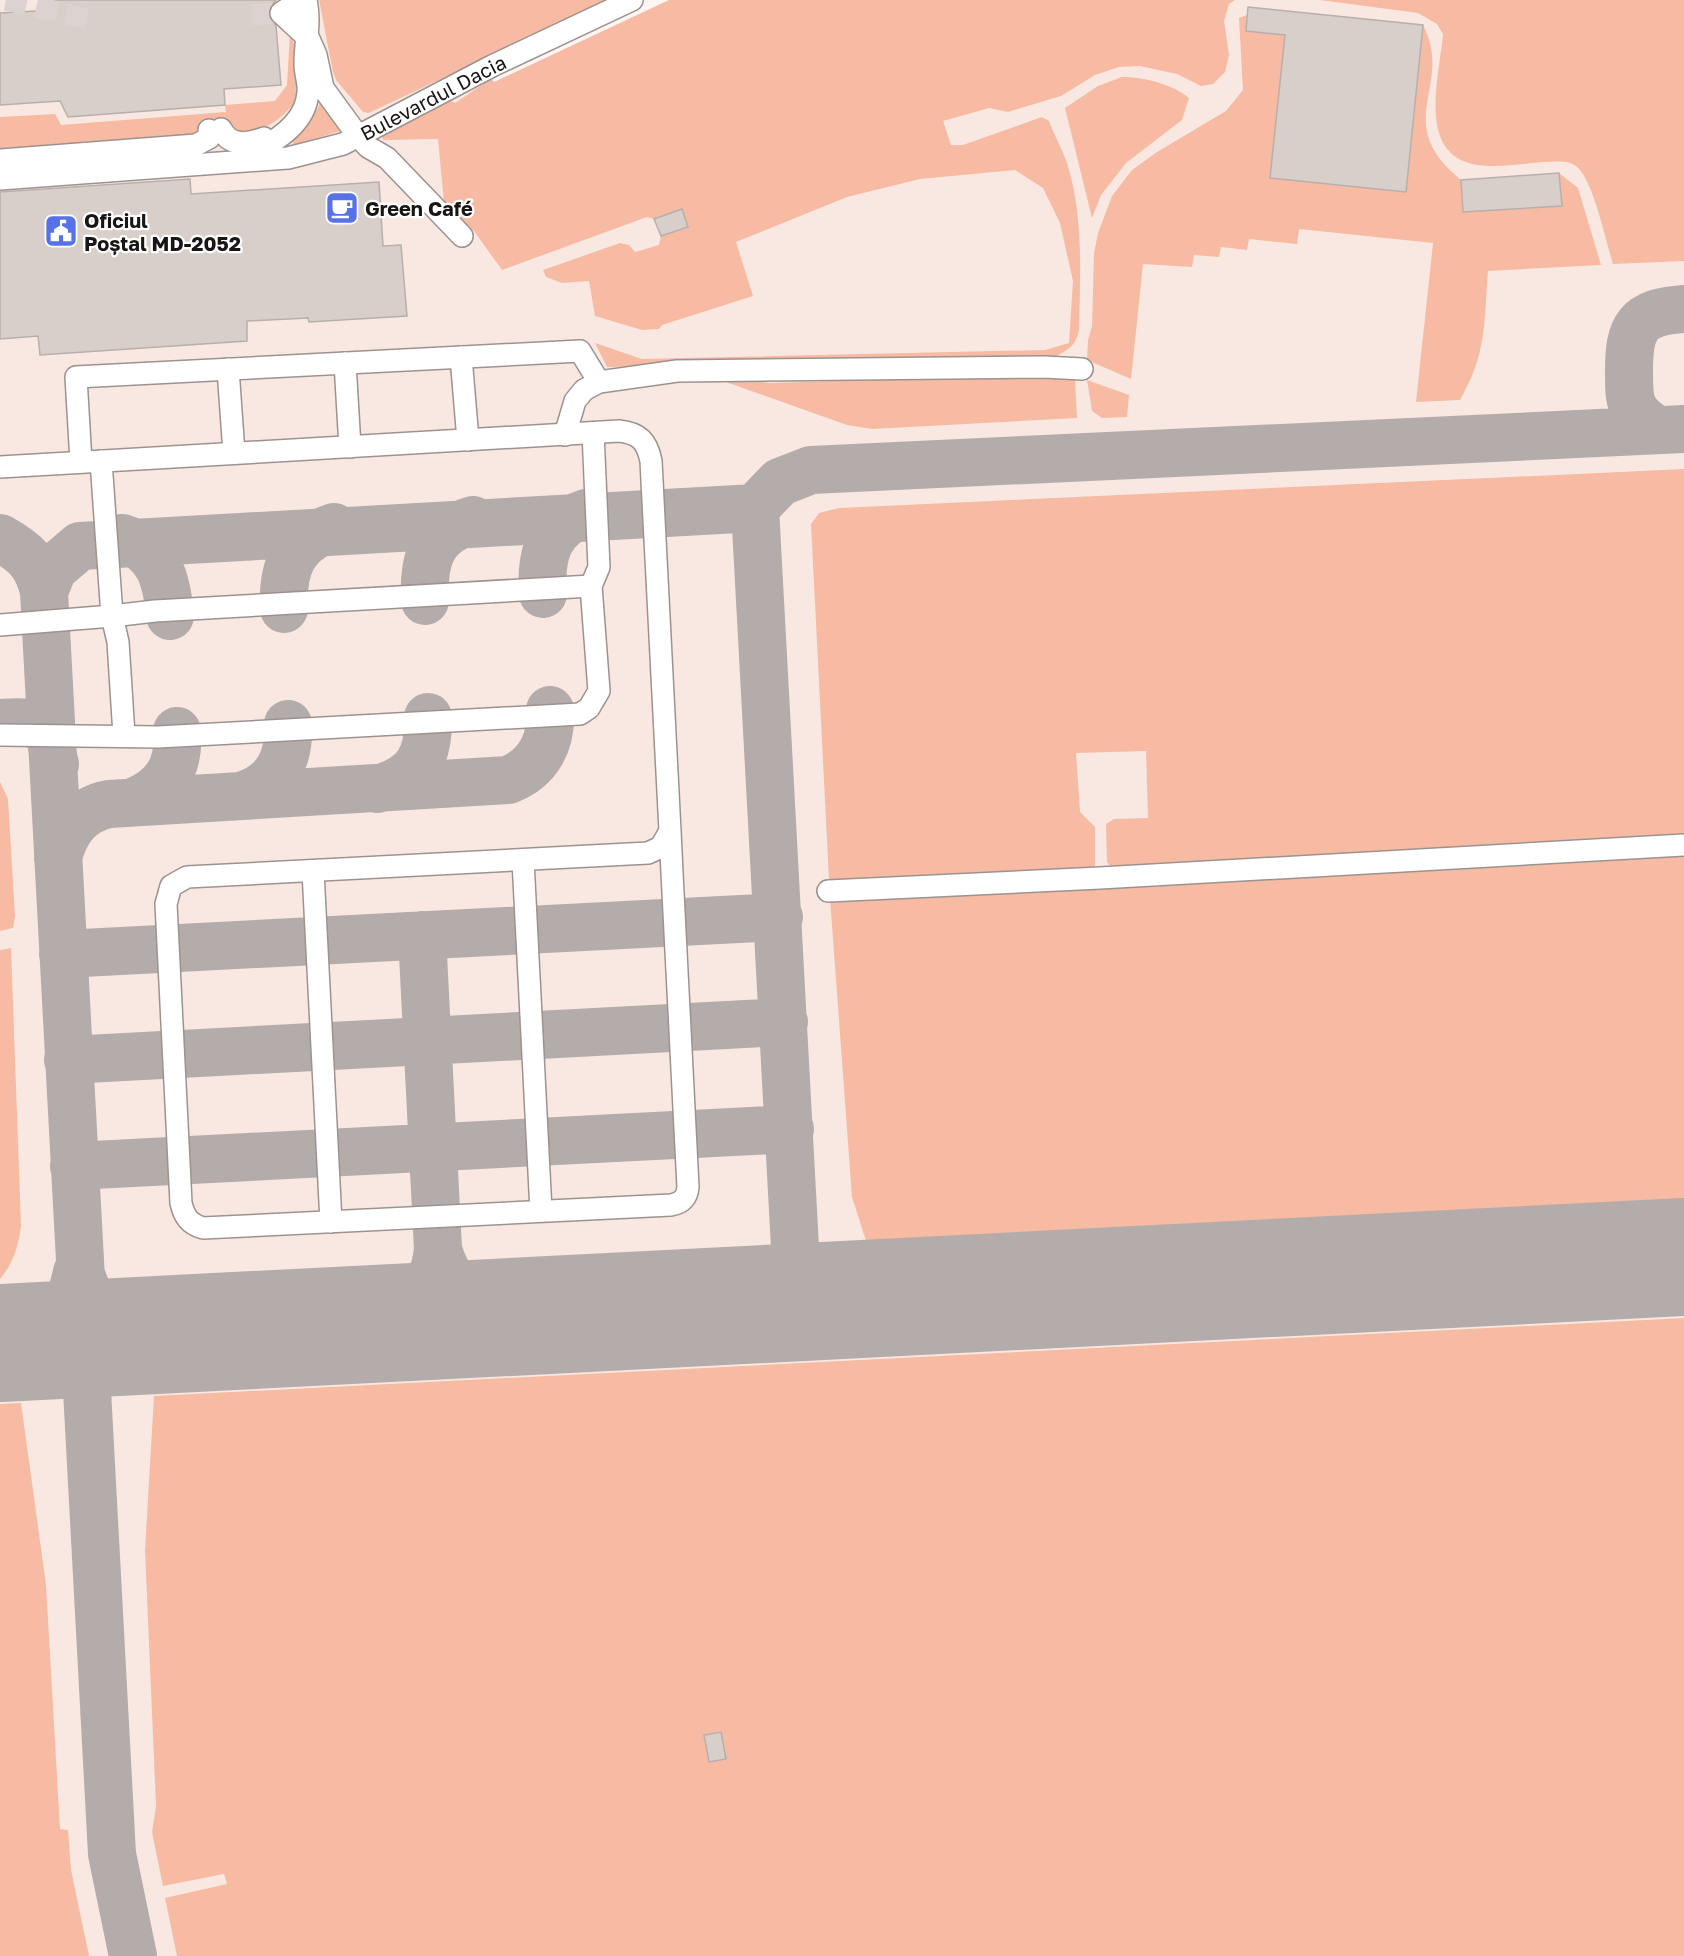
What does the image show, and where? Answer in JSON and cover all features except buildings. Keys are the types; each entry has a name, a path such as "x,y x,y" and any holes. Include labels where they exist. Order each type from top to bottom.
{"lane":[{"path":"294,0 291,7 281,14 309,39 316,55 323,88 368,147 387,158 462,236"},
{"name":"Bulevardul Dacia","path":"226,164 268,145 291,126 306,103 308,91 305,73 310,20 306,0"},
{"name":"Bulevardul Dacia","path":"0,179 288,158 343,144 492,66 632,0"},
{"path":"0,160 196,145 208,138 215,130 236,143 263,139 276,130 296,106 302,94 305,73"},
{"path":"124,735 118,642 112,616 91,462 76,377 580,351 599,382"},
{"path":"461,357 468,440"},
{"path":"345,363 350,447"},
{"path":"565,435 575,401 584,390 599,382 677,371 1044,366 1082,369"},
{"path":"228,369 234,453"},
{"path":"0,466 592,433 630,432 640,437 648,447 670,831 687,1194 684,1200 671,1205 203,1228 194,1225 186,1219 181,1203 167,895 171,886 187,877 648,853 661,847 670,831"},
{"path":"0,735 158,737 580,714 589,708 599,691 591,586 599,567 592,433"},
{"path":"0,625 162,611 591,586"},
{"path":"828,891 1111,878 1684,845"},
{"path":"648,853 662,859 672,873"},
{"path":"523,860 541,1211"},
{"path":"313,871 331,1222"}],"shaded area":[{"path":"0,0 319,0 336,80 369,113 480,60 493,82 1156,0 1471,0 1684,39 1684,1956 0,1956"},
{"path":"319,0 608,0 369,113 363,112 336,80"},
{"path":"669,0 1235,0 1229,4 1224,21 1229,55 1225,72 1213,84 1201,86 1177,74 1140,66 1119,67 1095,75 1061,96 1008,112 989,108 943,121 951,145 963,145 1042,117 1049,121 1067,163 1079,225 1079,330 1072,346 1066,351 1057,356 607,367 595,343 642,359 1045,350 1069,343 1073,281 1060,223 1043,188 1015,170 920,179 847,197 736,242 753,296 662,325 659,329 642,330 595,316 589,281 562,283 546,277 543,270 620,243 629,245 635,252 659,245 661,236 688,227 682,209 654,219 647,217 502,270 474,231 444,203 438,139 383,140 382,133 448,99 455,103 491,79 494,82"},
{"path":"1320,0 1684,0 1684,261 1613,264 1594,198 1583,174 1574,164 1556,161 1502,166 1478,165 1459,159 1446,147 1439,131 1436,113 1443,34 1437,24 1418,13"},
{"path":"1247,15 1246,31 1285,35 1271,178 1406,192 1423,25 1431,47 1432,67 1426,121 1429,140 1440,159 1461,180 1463,212 1561,206 1559,173 1578,188 1601,265 1488,271 1485,322 1480,352 1460,400 1416,402 1433,243 1299,229 1297,244 1249,239 1247,250 1221,247 1219,257 1194,255 1192,267 1143,264 1131,379 1087,360 1088,340 1092,326 1094,253 1098,233 1112,196 1132,170 1157,152 1226,111 1243,90 1239,18"},
{"path":"290,32 299,67 298,95 283,115 254,132 0,149 0,117 55,114 61,125 226,112 225,105 275,101 287,85"},
{"path":"1122,77 1157,82 1189,98 1182,120 1126,163 1101,195 1092,218 1065,108 1098,86"},
{"path":"322,97 350,128 294,145 292,141 318,108"},
{"path":"709,376 770,383 993,376 1075,380 1077,418 872,429 847,425"},
{"path":"1087,380 1129,395 1127,417 1102,418 1092,411"},
{"path":"1684,469 1684,841 1112,869 1107,862 1106,824 1114,819 1148,818 1146,751 1076,753 1080,812 1095,827 1095,870 829,880 811,524 819,513 839,508"},
{"path":"0,782 8,799 15,916 13,928 0,931"},
{"path":"1684,851 1684,1199 866,1241 852,1197 830,898"},
{"path":"11,948 21,1226 15,1254 0,1279 0,950"},
{"path":"1684,1318 1684,1956 177,1956 165,1898 227,1884 224,1874 163,1886 152,1832 156,1806 145,1550 154,1396"},
{"path":"21,1403 46,1585 60,1829 68,1830 71,1870 89,1956 0,1956 0,1404"}],"taxiway":[{"path":"1657,430 1641,418 1630,399 1631,343 1634,333 1646,318 1684,309"},
{"path":"755,508 780,482 811,470 1684,429"},
{"path":"44,592 53,569 80,546 755,508 798,1303"},
{"path":"543,594 543,568 549,544 562,526 586,513"},
{"path":"425,601 426,573 432,550 447,532 473,520"},
{"path":"284,609 285,581 288,569 299,548 308,540 334,527"},
{"path":"0,538 17,548 29,559 38,573 44,592 112,1854 133,1956"},
{"path":"122,538 145,550 159,568 167,591 170,616"},
{"path":"58,858 65,838 75,822 90,811 109,804 508,780 528,768 541,752 549,733 550,710"},
{"path":"377,789 402,779 418,764 426,743 428,717"},
{"path":"0,723 27,723 40,727 49,736 55,764"},
{"path":"240,796 263,786 278,770 286,749 288,724"},
{"path":"133,802 154,790 168,775 176,755 177,731"},
{"path":"63,954 779,917"},
{"path":"422,935 438,1249 442,1262 455,1284 482,1307 506,1318"},
{"path":"68,1060 784,1022"},
{"path":"74,1166 790,1129"},
{"path":"365,1325 394,1315 416,1301 431,1280 438,1249"},
{"path":"80,1271 91,1299 106,1317 116,1324 157,1335"},
{"path":"13,1343 38,1332 56,1318 69,1298 77,1272"}],"runway":[{"path":"0,1343 1684,1257"}],"tunnel":[{"path":"6,0 97,21"},
{"path":"252,15 281,13"}],"place":[{"name":"Green Café","path":"342,208"},
{"name":"Oficiul Poștal MD-2052","path":"61,231"}]}
